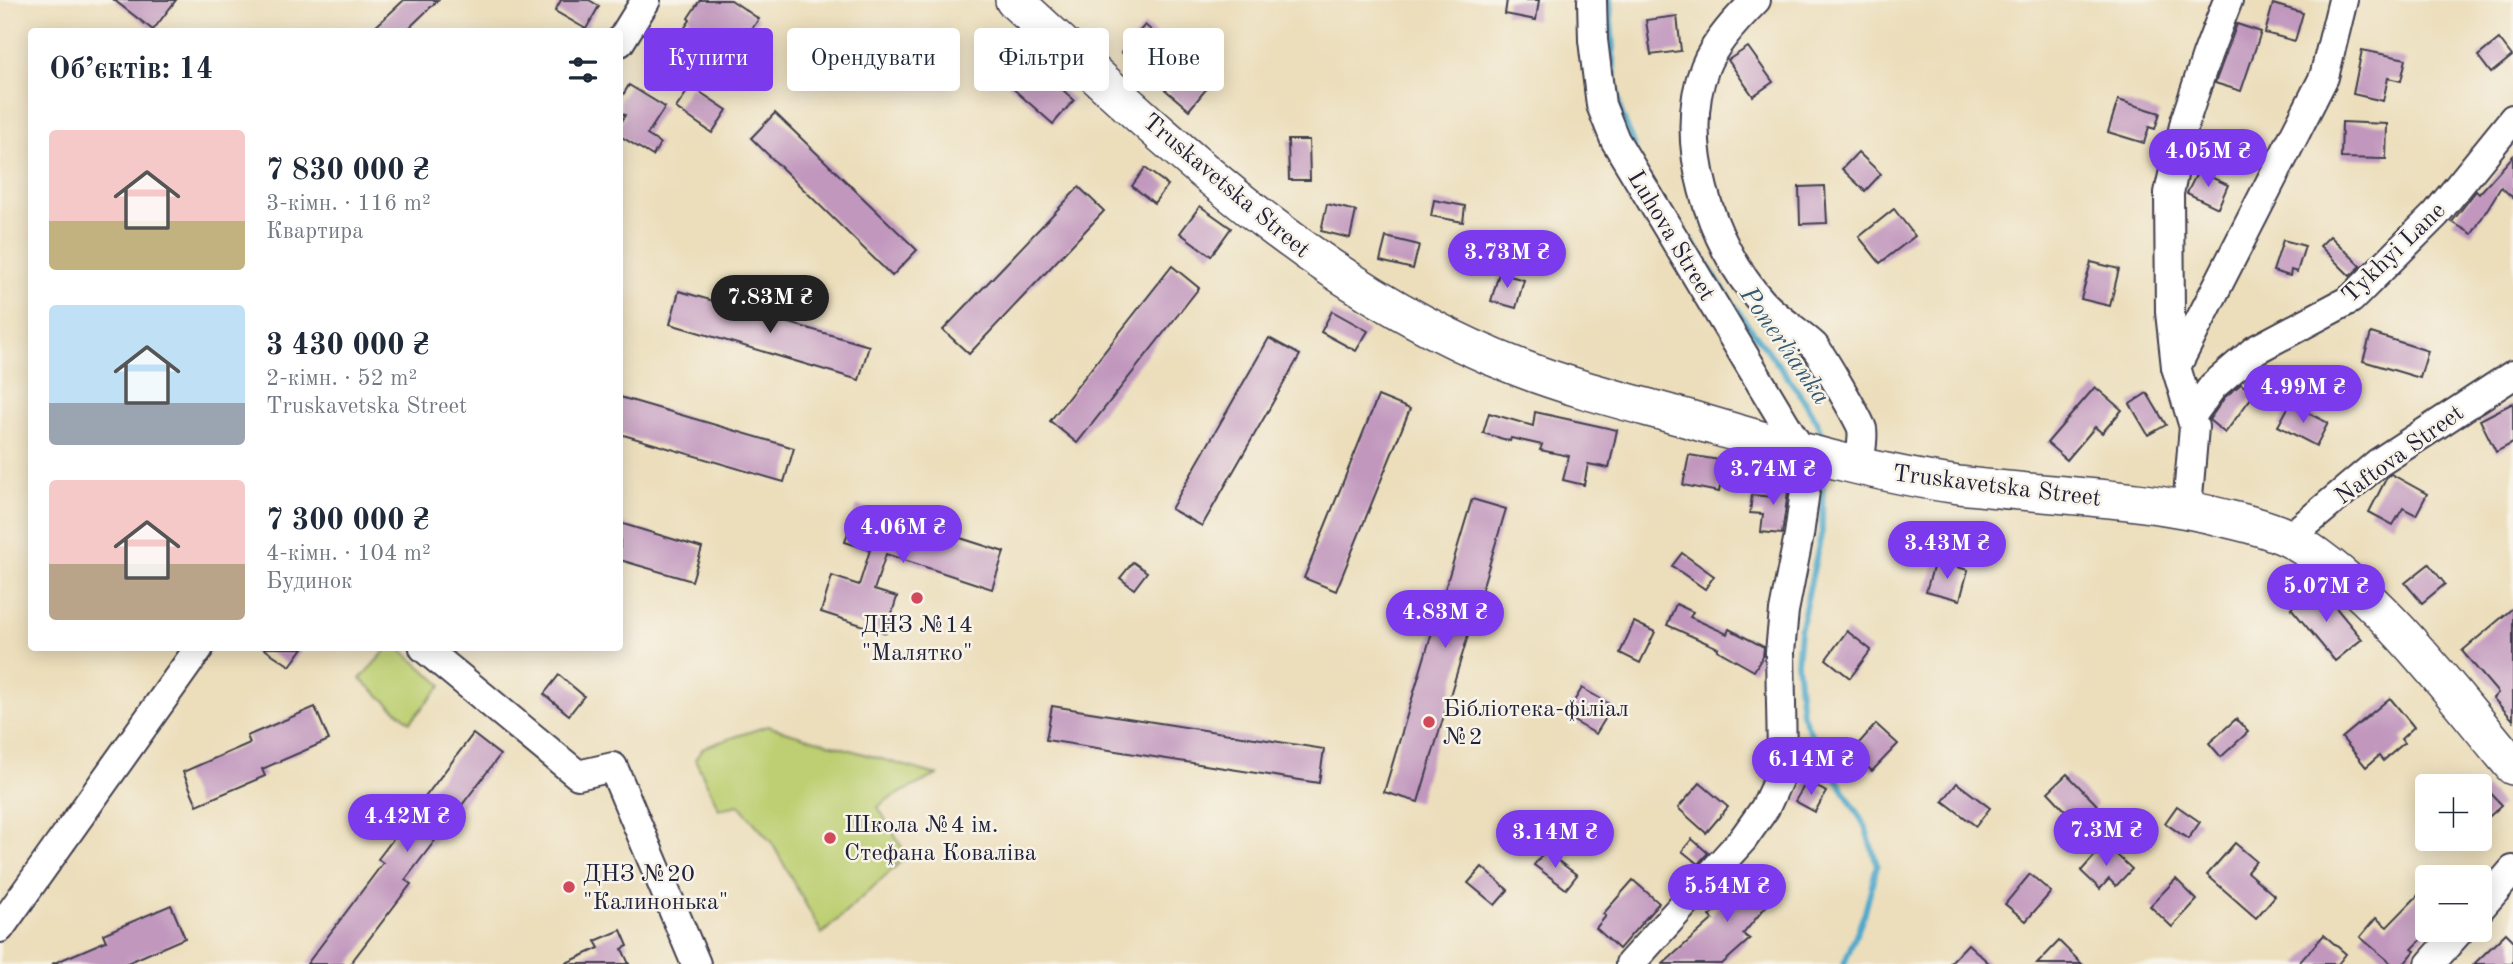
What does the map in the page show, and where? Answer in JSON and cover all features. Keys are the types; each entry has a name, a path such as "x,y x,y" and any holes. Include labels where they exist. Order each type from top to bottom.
{"main road":[{"name":"Truskavetska Street","path":"1014,0 1233,197 1331,269 1434,330 1523,369 1825,458 1956,484 2187,508 2253,525 2289,538 2323,560 2386,618 2513,766"}],"street":[{"path":"623,38 646,0"},
{"name":"Luhova Street","path":"1592,0 1593,40 1601,106 1615,140 1825,458 1862,430 1816,348 1762,302 1735,267 1711,218 1700,178 1695,137 1696,98 1705,66 1732,25 1756,0"},
{"path":"2187,508 2194,427 2176,367 2170,312 2169,193 2185,121 2228,0"},
{"path":"2176,367 2324,77 2343,0"},
{"name":"Tykhyi Lane","path":"2192,415 2213,386 2255,350 2351,299 2436,214 2513,119"},
{"name":"Naftova Street","path":"2289,538 2378,463 2513,375"},
{"path":"1630,964 1743,839 1766,808 1778,780 1782,754 1780,652 1784,611 1799,535 1825,458"},
{"path":"0,928 197,651"},
{"path":"428,651 578,775 612,767 696,964"},
{"path":"2492,894 2513,870"},
{"path":"2430,964 2449,942"}],"green space":[{"path":"385,651 402,651 442,685 410,722 360,679"},
{"path":"767,726 937,775 888,799 878,807 907,856 822,934 772,843 739,805 719,809 695,759 704,747"}],"building":[{"path":"114,0 176,0 155,28 150,28"},
{"path":"404,0 438,0 409,28 374,28"},
{"path":"561,0 589,0 599,6 587,28 555,11"},
{"path":"700,0 731,0 759,19 753,28 685,28 690,20 688,18"},
{"path":"1507,0 1539,0 1536,20 1505,14"},
{"path":"2273,4 2303,13 2295,41 2265,33"},
{"path":"1677,16 1681,51 1651,55 1646,20"},
{"path":"2237,24 2261,32 2241,91 2215,83"},
{"path":"2499,39 2512,56 2491,73 2478,56"},
{"path":"1748,47 1773,82 1753,96 1728,60"},
{"path":"2362,50 2406,59 2401,81 2388,78 2383,101 2353,94"},
{"path":"629,85 665,107 647,135 660,143 653,156 623,138 623,95"},
{"path":"688,91 698,91 727,110 712,133 676,108"},
{"path":"1016,91 1064,91 1074,100 1053,124"},
{"path":"1167,91 1205,91 1189,110"},
{"path":"2118,100 2160,113 2155,129 2149,127 2144,143 2108,132"},
{"path":"775,113 917,250 892,276 751,138"},
{"path":"2342,122 2387,124 2386,159 2341,158"},
{"path":"1288,140 1309,140 1310,180 1289,180"},
{"path":"1858,152 1881,174 1865,191 1842,169"},
{"path":"2513,156 2513,198 2501,187 2472,234 2452,222 2476,191 2479,194"},
{"path":"1145,168 1168,185 1154,203 1132,186"},
{"path":"2198,171 2228,185 2218,208 2187,193"},
{"path":"1825,186 1827,223 1800,224 1799,187"},
{"path":"1079,187 1104,211 969,354 943,330"},
{"path":"1434,200 1465,206 1463,222 1431,216"},
{"path":"1327,204 1356,211 1350,238 1321,231"},
{"path":"1200,206 1231,228 1211,256 1180,233"},
{"path":"1894,209 1915,236 1880,263 1859,237"},
{"path":"2330,236 2361,266 2350,276 2320,246"},
{"path":"1386,237 1419,245 1413,269 1380,261"},
{"path":"2283,240 2305,246 2297,272 2291,270 2290,276 2273,271"},
{"path":"2091,262 2119,269 2110,306 2081,299"},
{"path":"1172,266 1199,288 1077,443 1050,421"},
{"path":"1499,273 1524,280 1516,308 1491,301"},
{"path":"679,291 869,346 859,380 670,324"},
{"path":"1332,311 1368,331 1356,351 1321,332"},
{"path":"2371,333 2428,351 2420,378 2363,361"},
{"path":"1269,338 1300,355 1202,526 1171,509"},
{"path":"2241,384 2254,394 2225,433 2209,420 2225,397"},
{"path":"2095,387 2122,410 2102,433 2095,427 2067,460 2047,443"},
{"path":"2147,393 2166,425 2148,435 2130,404"},
{"path":"1378,396 1410,409 1336,591 1304,578"},
{"path":"623,398 794,448 784,482 623,435"},
{"path":"2513,403 2513,443 2496,452 2480,420"},
{"path":"2290,404 2328,423 2316,446 2278,426"},
{"path":"1535,412 1617,430 1609,468 1588,464 1584,485 1563,480 1569,456 1540,450 1542,445 1511,438 1510,441 1483,433 1489,413 1533,426"},
{"path":"1689,455 1725,461 1719,492 1683,485"},
{"path":"2391,474 2427,494 2416,515 2403,508 2393,525 2369,512"},
{"path":"1775,477 1790,478 1782,534 1761,532 1763,514 1750,513 1752,495 1773,497"},
{"path":"1472,499 1506,509 1418,802 1384,792"},
{"path":"857,505 1004,552 992,589 886,554 874,590 897,597 886,633 821,612 832,576 859,585 870,550 845,542"},
{"path":"623,524 702,548 692,581 623,561"},
{"path":"1682,553 1714,576 1705,589 1672,566"},
{"path":"1935,561 1968,570 1960,600 1926,591"},
{"path":"1133,562 1147,572 1134,589 1120,578"},
{"path":"2429,564 2445,584 2422,603 2405,583"},
{"path":"2318,586 2362,639 2335,661 2291,608"},
{"path":"1676,604 1693,612 1690,617 1727,634 1729,629 1764,647 1763,656 1754,671 1717,650 1718,648 1667,625"},
{"path":"2513,608 2513,720 2493,698 2498,693 2462,651"},
{"path":"1634,622 1655,632 1640,663 1620,653"},
{"path":"1847,631 1871,650 1850,678 1826,659"},
{"path":"268,651 301,651 290,666"},
{"path":"559,675 584,696 569,715 544,694"},
{"path":"1582,688 1613,706 1596,734 1565,716"},
{"path":"2390,698 2414,727 2401,739 2404,743 2383,761 2379,756 2366,767 2342,738"},
{"path":"1052,706 1324,749 1319,783 1046,740"},
{"path":"315,707 329,740 262,769 265,776 197,805 183,772 250,743 247,736"},
{"path":"2236,719 2248,732 2221,757 2209,743"},
{"path":"1876,724 1898,744 1872,771 1851,752"},
{"path":"473,734 500,755 405,880 411,884 350,964 307,964 383,863 378,859"},
{"path":"2067,774 2097,805 2077,823 2048,792"},
{"path":"1807,781 1826,792 1815,812 1795,801"},
{"path":"1700,783 1728,807 1706,833 1678,808"},
{"path":"1957,783 1990,808 1976,826 1943,801"},
{"path":"2492,795 2502,805 2492,814"},
{"path":"2177,806 2200,822 2188,839 2165,823"},
{"path":"1692,839 1708,853 1698,864 1682,851"},
{"path":"2235,843 2256,861 2247,872 2275,896 2256,918 2207,875"},
{"path":"2105,844 2132,869 2116,886 2109,879 2100,889 2081,871"},
{"path":"1545,851 1577,875 1566,889 1534,865"},
{"path":"1482,867 1508,890 1495,905 1468,883"},
{"path":"1750,869 1777,893 1743,934 1750,939 1722,964 1663,964 1713,919 1710,916"},
{"path":"2030,874 2051,892 2026,921 2005,904"},
{"path":"2176,879 2197,900 2172,927 2150,906"},
{"path":"1633,880 1659,903 1619,949 1596,928 1606,916 1603,914"},
{"path":"2415,898 2415,942 2419,942 2404,964 2392,964 2360,937 2376,918 2387,927"},
{"path":"171,905 185,938 125,964 52,964 106,941 103,934"},
{"path":"621,930 628,946 622,949 629,964 564,964 599,948 595,941"},
{"path":"2506,933 2513,940 2513,964 2474,964"},
{"path":"2324,935 2346,954 2338,964 2298,964"},
{"path":"2059,941 2082,964 2037,964"},
{"path":"1968,944 1990,964 1949,964"}],"waterway":[{"name":"Ponerlianka","path":"1610,0 1614,70 1620,109 1635,149"},
{"name":"Ponerlianka","path":"1692,241 1740,314 1814,416 1824,446"},
{"name":"Ponerlianka","path":"1823,470 1822,531 1800,631 1797,663 1802,713 1815,743 1865,826 1877,865 1865,912 1844,964"}],"place":[{"name":"ДНЗ №14 \"Малятко\"","path":"917,598"},
{"name":"Бібліотека-філіал №2","path":"1429,722"},
{"name":"Школа №4 ім. Стефана Коваліва","path":"830,838"},
{"name":"ДНЗ №20 \"Калинонька\"","path":"569,887"}]}
